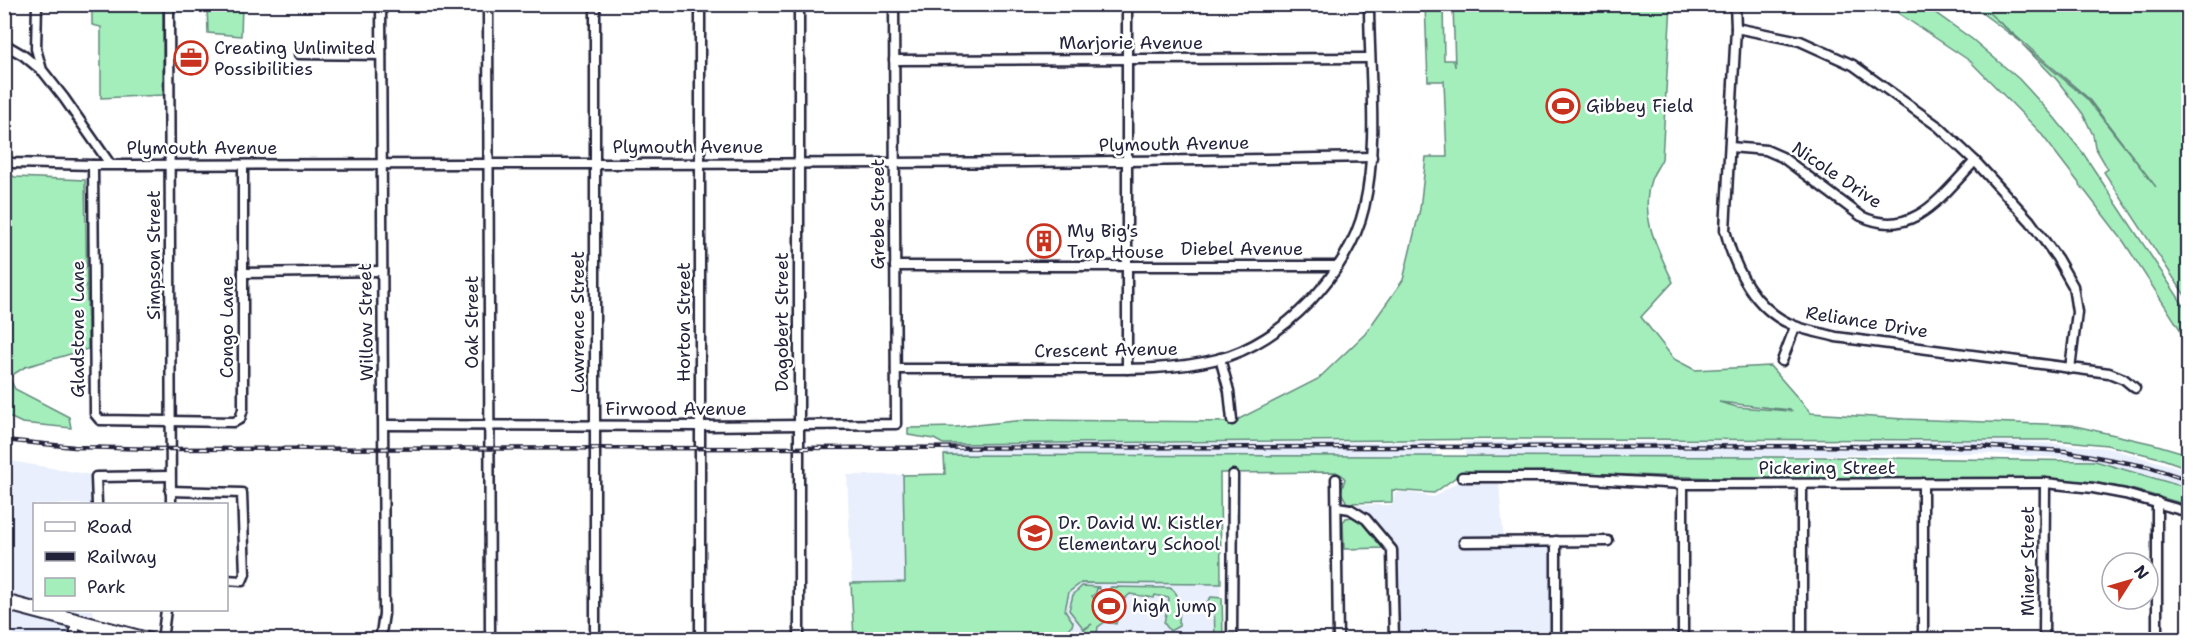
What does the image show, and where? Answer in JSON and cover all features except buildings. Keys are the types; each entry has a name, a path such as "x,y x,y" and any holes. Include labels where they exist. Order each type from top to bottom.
{"main road":[{"path":"4,602 33,610"},
{"path":"36,611 147,639"}],"street":[{"path":"37,4 36,49 42,70"},
{"name":"Simpson Street","path":"169,4 171,503"},
{"name":"Willow Street","path":"380,639 384,614 381,4"},
{"name":"Oak Street","path":"488,4 490,639"},
{"name":"Lawrence Street","path":"595,4 595,639"},
{"name":"Horton Street","path":"699,4 700,639"},
{"name":"Dagobert Street","path":"799,4 799,639"},
{"name":"Grebe Street","path":"894,4 896,424"},
{"path":"1127,4 1127,369"},
{"name":"Crescent Avenue","path":"896,369 1127,369 1180,366 1220,358 1243,349 1278,329 1304,306 1337,266 1352,239 1363,210 1372,157 1369,4"},
{"name":"Reliance Drive","path":"1735,4 1736,28 1725,230 1733,261 1750,289 1767,308 1795,327 1836,337 2109,373 2124,379 2135,388"},
{"path":"1736,28 1800,41 1853,65 1930,120 1975,161 2030,221 2057,258 2073,286 2077,312 2070,369"},
{"path":"4,44 42,70 110,164"},
{"path":"300,54 381,55"},
{"name":"Marjorie Avenue","path":"894,60 1369,58"},
{"name":"Nicole Drive","path":"1730,147 1766,150 1782,157 1861,216 1874,222 1888,224 1901,222 1925,212 1975,161"},
{"name":"Plymouth Avenue","path":"4,161 93,165 595,165 1127,162 1372,157"},
{"name":"Gladstone Lane","path":"93,165 95,414 100,420 171,422"},
{"name":"Congo Lane","path":"171,422 234,422 240,419 243,409 243,165"},
{"name":"Diebel Avenue","path":"895,266 1337,266"},
{"path":"243,273 382,272"},
{"path":"1782,361 1795,327"},
{"path":"1220,358 1229,391 1232,420"},
{"name":"Firwood Avenue","path":"384,425 896,424"},
{"path":"1232,639 1233,475"},
{"path":"97,503 96,477 170,476"},
{"name":"Pickering Street","path":"1462,477 1553,477 1683,484 2045,483 2094,488 2157,502 2188,512"},
{"path":"1336,479 1338,639"},
{"path":"1923,483 1923,639"},
{"name":"Miner Street","path":"2044,639 2045,483"},
{"path":"1683,484 1683,639"},
{"path":"1802,485 1802,639"},
{"path":"170,491 242,493 245,574 242,580 228,580"},
{"path":"2157,502 2157,639"},
{"path":"1337,507 1350,509 1365,519 1392,550 1394,639"},
{"path":"1556,541 1556,639"},
{"path":"1464,542 1608,541"},
{"path":"162,639 166,611"},
{"path":"75,622 75,639"}],"shaded area":[{"path":"1975,441 2107,448 2188,470 2188,487 2095,460 1979,453 1707,457 1466,456 1465,442 1820,443"},
{"path":"1436,442 1436,456 944,455 944,444"},
{"path":"5,460 92,475 92,503 33,503 33,603 5,594"},
{"name":"Dr. David W. Kistler Elementary School","path":"1220,473 1221,639 854,639 847,475"},
{"path":"1457,482 1499,482 1504,545 1550,545 1552,639 1399,639 1398,556 1394,543 1376,522 1352,505 1393,505 1395,493 1405,492 1434,497"},
{"path":"4,610 8,611 126,639 5,639"},
{"path":"62,611 93,611 93,620"}],"green space":[{"path":"1671,4 1662,159 1651,180 1647,207 1652,232 1673,282 1641,317 1674,359 1695,370 1770,366 1811,413 2071,425 2188,454 2188,468 2160,458 2107,445 2055,440 1513,439 943,444 934,439 908,435 908,428 956,427 1026,420 1233,422 1318,379 1365,334 1403,280 1420,209 1426,157 1447,157 1444,81 1428,81 1425,5 1443,5 1444,60 1454,60 1455,67 1453,5","holes":["1719,402 1790,410 1737,407"]},
{"path":"92,5 163,5 163,95 101,98 101,27 92,25"},
{"path":"207,5 242,5 241,36 208,33"},
{"path":"1886,5 1921,5 1934,12 1972,39 2019,79 2053,116 2083,153 2188,312 2188,349 2178,326 2124,242 2039,131 1970,61"},
{"path":"1971,5 2188,5 2188,300 2104,172 2108,169 2095,147 2093,135 2083,114 2057,80 2022,44 2087,99 2156,187 2088,98 1989,13 2021,42"},
{"path":"4,172 15,177 85,180 88,349 25,367 9,377 15,389 69,417 71,428 22,423 5,415"},
{"name":"Dr. David W. Kistler Elementary School","path":"944,455 1822,457 2095,461 2188,488 2188,505 2131,489 2092,482 2042,478 1747,479 1545,472 1463,472 1434,493 1392,490 1392,502 1347,503 1341,492 1345,479 1336,472 1220,473 1221,584 1081,583 1069,592 1065,610 1073,622 1072,626 1053,639 854,639 851,583 905,582 903,475 945,474"},
{"path":"1352,517 1362,522 1386,548 1344,549 1343,522 1346,518"},
{"path":"1082,586 1099,587 1100,589 1097,588 1096,593 1092,596 1100,600 1111,587 1170,588 1179,600 1179,626 1170,631 1164,623 1169,598 1130,594 1120,603 1116,624 1105,622 1098,627 1096,639 1090,639 1083,631 1092,624 1084,629 1069,610 1073,595"},
{"path":"1211,597 1222,598 1223,639 1215,639 1214,602 1210,604 1207,602"}],"railway":[{"path":"4,440 74,447 159,449 1974,446 2065,451 2149,467 2188,480"}],"place":[{"name":"Creating Unlimited Possibilities","path":"191,58"},
{"name":"Gibbey Field","path":"1563,106"},
{"name":"My Big's Trap House","path":"1044,241"},
{"name":"Dr. David W. Kistler Elementary School","path":"1035,533"},
{"name":"high jump","path":"1109,606"}]}
